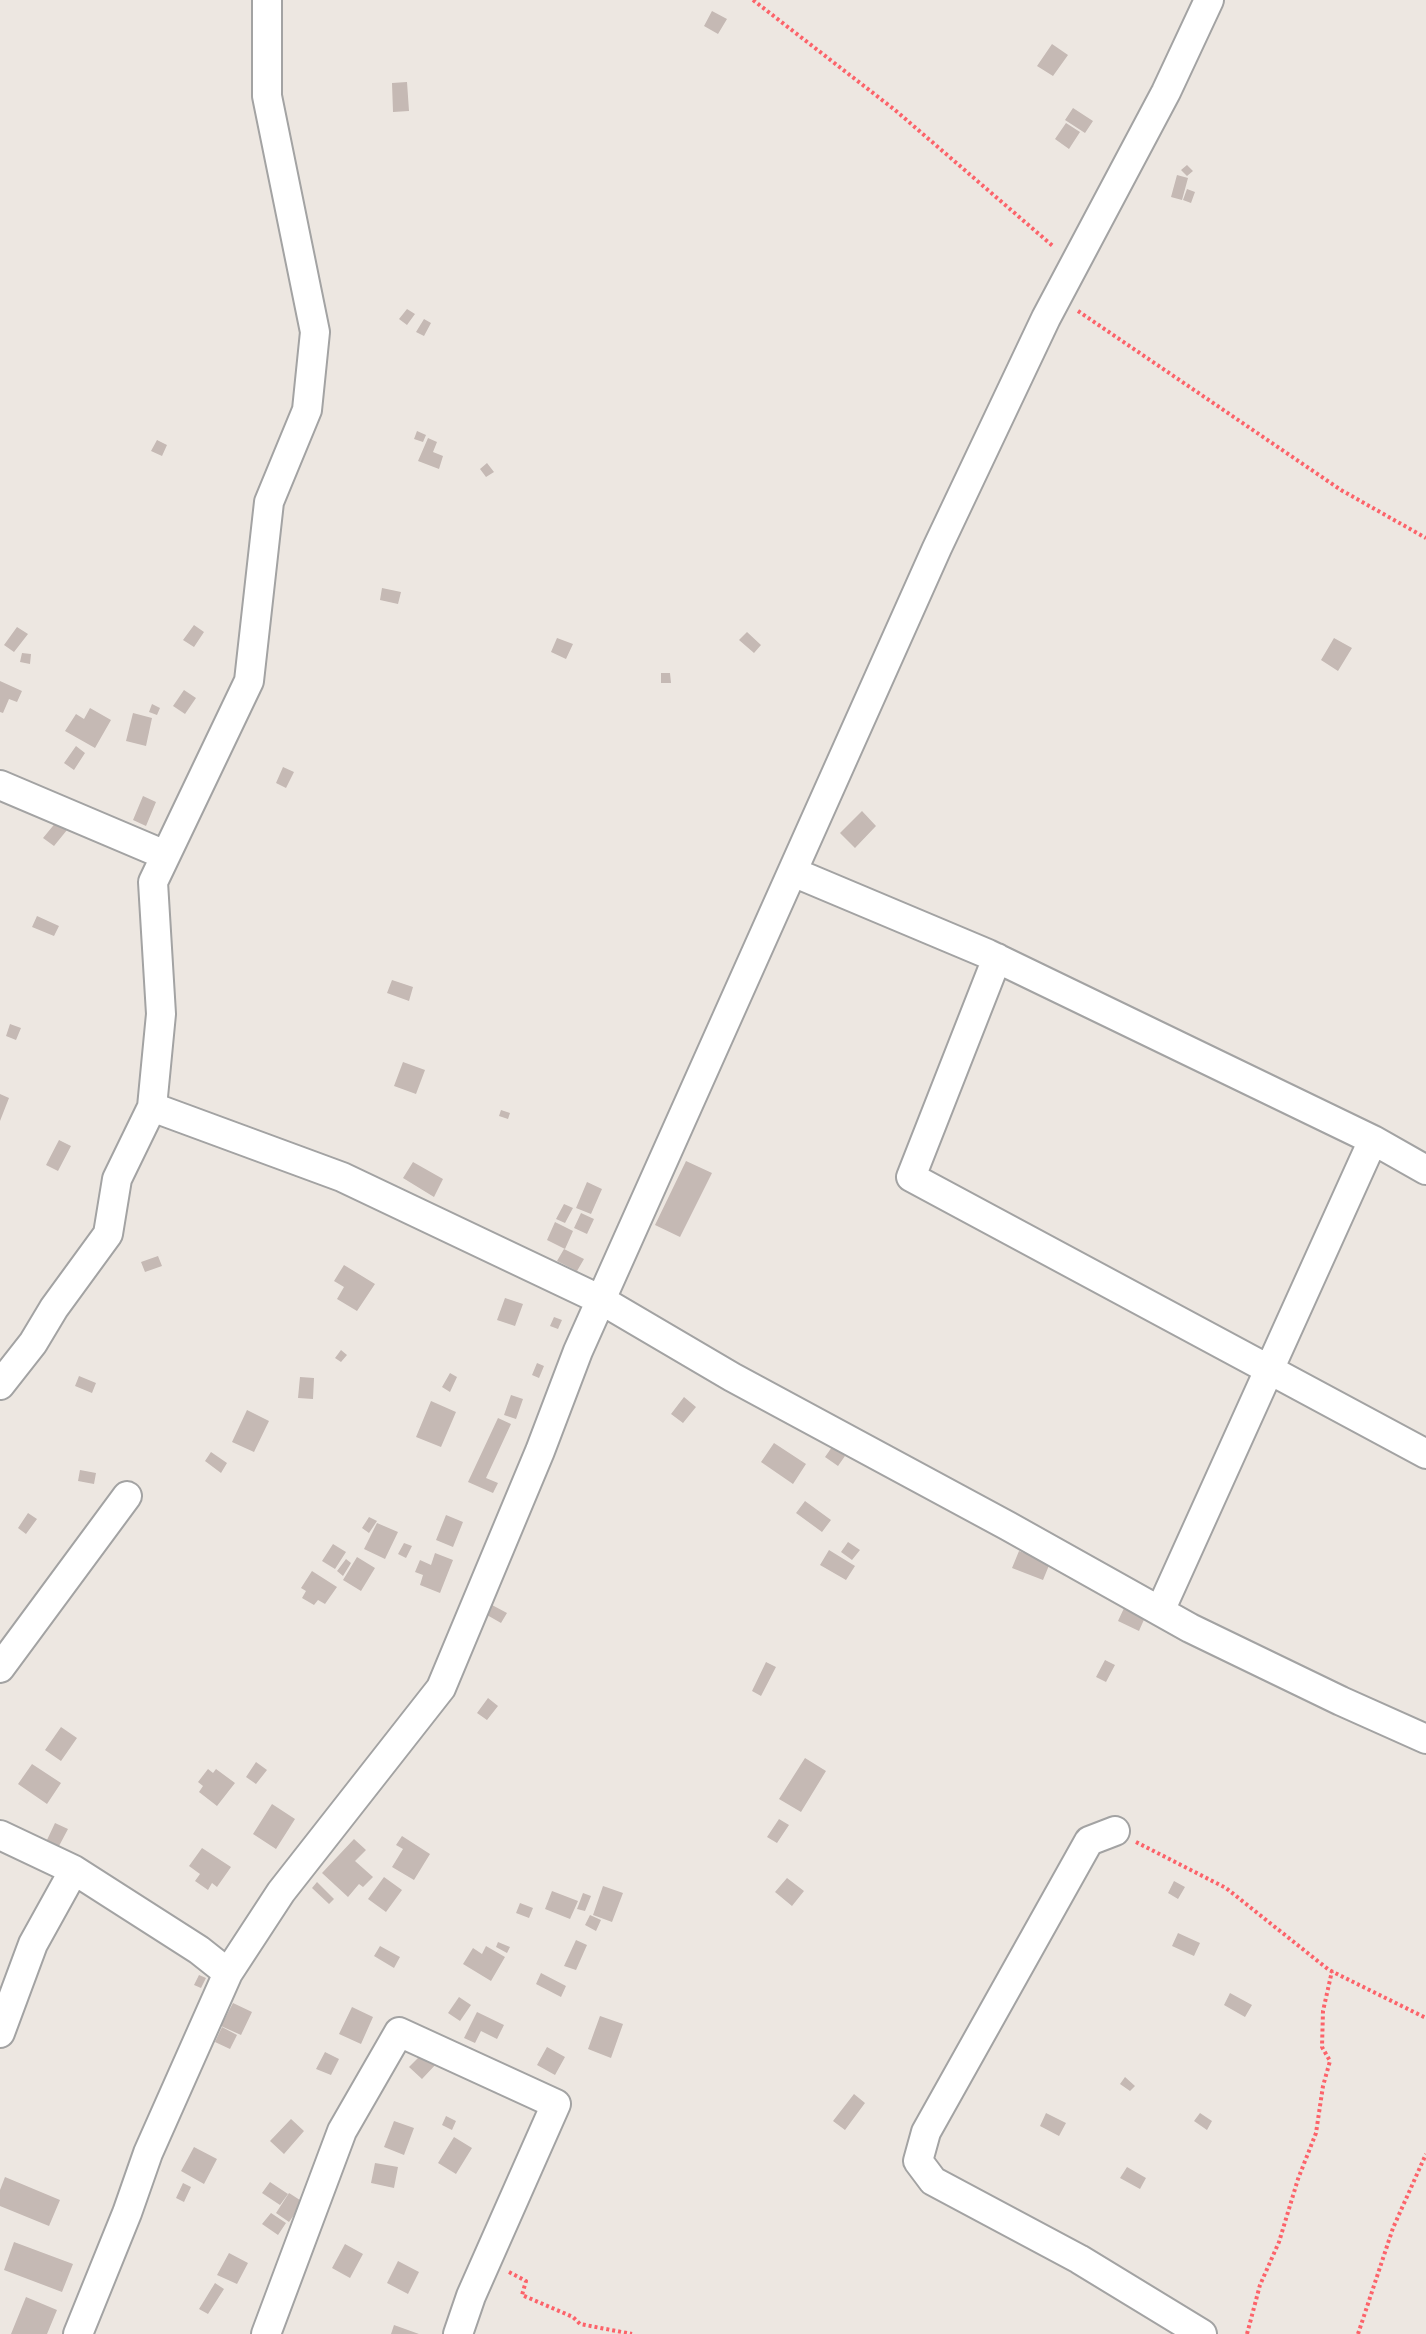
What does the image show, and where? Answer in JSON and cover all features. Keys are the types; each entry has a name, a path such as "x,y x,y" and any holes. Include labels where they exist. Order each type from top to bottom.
{"street":[{"path":"0,1385 33,1343 54,1308 108,1234 117,1179 152,1107 161,1014 153,882 249,681 269,502 307,410 315,332 267,96 267,0"},
{"path":"78,2334 127,2213 148,2153 228,1973 281,1892 441,1688 540,1451 578,1351 652,1181 937,548 1058,297 1166,92 1209,0"},
{"path":"0,785 165,855"},
{"path":"793,872 996,958 1373,1140 1426,1170"},
{"path":"996,958 911,1177 1270,1368 1426,1454"},
{"path":"152,1107 342,1177 601,1300 732,1377 998,1520 1190,1628 1426,1739"},
{"path":"1160,1611 1373,1140"},
{"path":"0,1668 127,1496"},
{"path":"1115,1831 1089,1840 926,2132 918,2161 933,2181 1079,2259 1202,2334"},
{"path":"0,1835 74,1870 199,1950 228,1973"},
{"path":"0,2033 33,1944 74,1870"},
{"path":"266,2334 342,2131 399,2032 556,2104 486,2260 458,2334"}],"path":[{"path":"753,0 894,110 1075,265"},
{"path":"1058,297 1341,490 1426,538"},
{"path":"1115,1831 1226,1888 1332,1971 1426,2018"},
{"path":"1248,2334 1260,2285 1279,2242 1298,2179 1316,2133 1323,2086 1330,2061 1322,2047 1323,2011 1332,1971"},
{"path":"1358,2334 1393,2228 1426,2154"},
{"path":"486,2260 526,2281 522,2295 573,2317 580,2324 632,2334"}],"building":[{"path":"712,11 727,19 718,34 704,26"},
{"path":"1052,44 1068,55 1053,76 1037,66"},
{"path":"407,82 409,111 393,112 392,83"},
{"path":"1073,108 1093,121 1085,133 1065,120"},
{"path":"1066,123 1080,132 1069,149 1055,139"},
{"path":"1187,165 1193,171 1187,176 1181,170"},
{"path":"1177,175 1188,178 1182,200 1171,197"},
{"path":"1187,189 1195,192 1191,203 1183,200"},
{"path":"407,309 415,314 407,325 399,319"},
{"path":"424,319 431,323 424,336 416,332"},
{"path":"417,431 426,435 423,442 414,439"},
{"path":"428,438 437,442 433,452 443,456 439,469 418,461"},
{"path":"157,440 167,445 162,456 151,451"},
{"path":"487,463 494,472 486,477 480,469"},
{"path":"382,588 401,592 398,604 380,600"},
{"path":"194,625 204,632 194,647 183,640"},
{"path":"17,627 28,634 14,652 4,645"},
{"path":"747,632 761,645 754,653 739,640"},
{"path":"557,638 573,644 566,659 551,652"},
{"path":"1334,638 1352,648 1338,671 1321,660"},
{"path":"22,653 31,654 30,664 20,662"},
{"path":"661,673 670,673 671,683 661,683"},
{"path":"0,681 22,691 17,702 9,699 3,713 0,712"},
{"path":"184,690 196,698 185,714 173,706"},
{"path":"152,704 160,708 157,715 149,712"},
{"path":"90,708 111,720 95,748 65,731 76,714 84,719"},
{"path":"133,713 152,718 146,746 126,741"},
{"path":"76,746 85,753 74,770 64,763"},
{"path":"283,767 294,772 286,788 276,783"},
{"path":"143,796 156,802 146,826 133,820"},
{"path":"862,811 876,826 855,848 840,833"},
{"path":"57,821 67,830 54,846 43,838"},
{"path":"37,916 59,926 54,936 32,927"},
{"path":"392,980 413,987 409,1001 387,993"},
{"path":"10,1024 21,1028 16,1040 6,1036"},
{"path":"403,1062 425,1070 416,1094 394,1086"},
{"path":"0,1094 9,1098 0,1121"},
{"path":"501,1110 510,1113 508,1119 499,1116"},
{"path":"59,1140 71,1146 58,1171 46,1165"},
{"path":"686,1161 712,1173 680,1237 655,1225"},
{"path":"413,1162 443,1179 434,1197 403,1178"},
{"path":"587,1182 602,1189 591,1214 576,1208"},
{"path":"564,1204 573,1208 565,1223 556,1219"},
{"path":"581,1213 594,1219 587,1234 574,1228"},
{"path":"555,1222 573,1231 565,1249 547,1240"},
{"path":"564,1249 584,1259 577,1271 557,1261"},
{"path":"158,1256 162,1266 145,1272 141,1262"},
{"path":"344,1265 375,1284 357,1311 337,1299 344,1287 334,1281"},
{"path":"505,1298 523,1304 515,1326 497,1320"},
{"path":"554,1317 562,1320 558,1329 550,1326"},
{"path":"341,1350 347,1355 341,1362 335,1358"},
{"path":"537,1363 544,1366 539,1378 532,1375"},
{"path":"450,1373 457,1377 450,1392 442,1387"},
{"path":"79,1376 96,1383 92,1393 75,1386"},
{"path":"300,1377 314,1378 313,1399 298,1398"},
{"path":"511,1395 523,1399 516,1419 504,1415"},
{"path":"684,1397 696,1407 683,1423 671,1414"},
{"path":"431,1401 456,1412 441,1447 416,1437"},
{"path":"247,1410 269,1421 254,1452 232,1442"},
{"path":"498,1418 511,1424 486,1478 498,1483 493,1493 468,1482"},
{"path":"774,1443 806,1464 793,1484 761,1462"},
{"path":"832,1447 845,1456 838,1466 825,1457"},
{"path":"211,1452 227,1463 221,1473 205,1461"},
{"path":"80,1470 96,1473 94,1484 78,1481"},
{"path":"805,1501 831,1520 822,1532 796,1513"},
{"path":"28,1513 37,1519 26,1534 18,1528"},
{"path":"446,1515 463,1522 453,1547 436,1540"},
{"path":"369,1517 377,1521 369,1533 362,1528"},
{"path":"377,1523 398,1532 385,1559 364,1549"},
{"path":"848,1542 860,1550 852,1560 841,1552"},
{"path":"404,1543 412,1546 406,1558 398,1554"},
{"path":"333,1544 346,1552 335,1569 322,1561"},
{"path":"829,1550 855,1566 846,1580 820,1565"},
{"path":"1019,1551 1050,1563 1043,1580 1012,1568"},
{"path":"435,1553 453,1560 440,1593 420,1585 423,1575 415,1572 420,1560 431,1565"},
{"path":"357,1557 375,1568 361,1591 343,1580"},
{"path":"346,1559 351,1563 343,1576 337,1571"},
{"path":"312,1571 337,1587 325,1604 318,1600 314,1605 302,1598 306,1591 301,1588"},
{"path":"492,1605 507,1613 501,1623 487,1615"},
{"path":"1125,1606 1146,1615 1139,1631 1118,1621"},
{"path":"1105,1660 1115,1665 1106,1682 1096,1677"},
{"path":"766,1662 776,1667 761,1696 752,1691"},
{"path":"488,1698 498,1706 487,1720 477,1713"},
{"path":"61,1727 77,1738 61,1761 45,1750"},
{"path":"805,1758 826,1771 801,1812 779,1799"},
{"path":"256,1762 267,1770 256,1784 246,1777"},
{"path":"32,1764 61,1783 47,1804 18,1784"},
{"path":"208,1769 213,1773 216,1769 235,1783 217,1806 199,1792 203,1786 198,1782"},
{"path":"272,1804 295,1819 276,1849 253,1834"},
{"path":"779,1819 789,1825 777,1843 767,1837"},
{"path":"55,1823 68,1829 59,1846 47,1840"},
{"path":"402,1836 430,1854 414,1880 392,1867 403,1849 396,1845"},
{"path":"354,1839 366,1850 355,1861 373,1877 363,1887 359,1884 348,1897 322,1873"},
{"path":"202,1848 231,1867 217,1887 212,1883 208,1890 195,1881 200,1874 189,1866"},
{"path":"384,1877 402,1890 386,1912 368,1899"},
{"path":"787,1878 804,1891 792,1906 775,1892"},
{"path":"1174,1881 1185,1887 1178,1899 1168,1893"},
{"path":"317,1882 334,1899 329,1904 312,1888"},
{"path":"603,1886 623,1893 612,1922 593,1915"},
{"path":"552,1891 578,1901 570,1919 545,1909"},
{"path":"583,1893 591,1896 585,1911 577,1909"},
{"path":"520,1903 533,1908 529,1918 516,1913"},
{"path":"590,1915 601,1920 596,1931 585,1925"},
{"path":"1178,1933 1200,1943 1194,1956 1172,1946"},
{"path":"576,1940 587,1945 576,1970 564,1966"},
{"path":"498,1942 510,1947 507,1953 496,1947"},
{"path":"380,1946 400,1957 394,1968 374,1956"},
{"path":"486,1946 505,1957 491,1981 463,1964 473,1948 482,1954"},
{"path":"541,1973 566,1986 561,1997 536,1984"},
{"path":"199,1975 206,1978 201,1988 194,1985"},
{"path":"1230,1993 1252,2005 1245,2017 1224,2005"},
{"path":"459,1997 471,2005 460,2021 448,2013"},
{"path":"233,2003 252,2012 241,2035 221,2026"},
{"path":"352,2007 373,2017 361,2044 339,2034"},
{"path":"477,2012 504,2025 497,2039 481,2031 475,2043 464,2038"},
{"path":"600,2016 623,2024 611,2058 588,2049"},
{"path":"222,2027 237,2035 230,2049 215,2042"},
{"path":"547,2047 565,2057 555,2075 537,2065"},
{"path":"425,2051 438,2062 422,2079 409,2067"},
{"path":"325,2052 339,2059 331,2075 316,2069"},
{"path":"1125,2077 1135,2086 1130,2091 1120,2084"},
{"path":"854,2094 865,2103 845,2130 833,2121"},
{"path":"1046,2113 1066,2123 1059,2136 1040,2126"},
{"path":"1200,2113 1212,2121 1207,2130 1194,2121"},
{"path":"446,2116 456,2121 452,2130 442,2125"},
{"path":"291,2119 304,2131 284,2154 270,2141"},
{"path":"394,2121 414,2128 404,2155 384,2147"},
{"path":"454,2137 472,2148 456,2174 438,2163"},
{"path":"194,2147 217,2159 204,2184 181,2171"},
{"path":"375,2163 398,2167 394,2188 371,2183"},
{"path":"1127,2167 1146,2178 1140,2189 1120,2178"},
{"path":"5,2177 60,2200 49,2226 0,2206 0,2190"},
{"path":"270,2182 288,2194 280,2205 262,2193"},
{"path":"183,2183 191,2187 184,2202 176,2198"},
{"path":"289,2193 303,2202 289,2222 276,2213"},
{"path":"271,2213 286,2223 278,2235 262,2224"},
{"path":"14,2242 73,2264 62,2292 4,2270"},
{"path":"345,2244 363,2254 350,2278 332,2268"},
{"path":"229,2253 248,2263 237,2284 217,2275"},
{"path":"398,2261 419,2272 408,2294 387,2283"},
{"path":"215,2283 224,2289 208,2314 199,2309"},
{"path":"26,2297 57,2310 47,2334 11,2334"},
{"path":"394,2325 419,2334 391,2334"}]}
